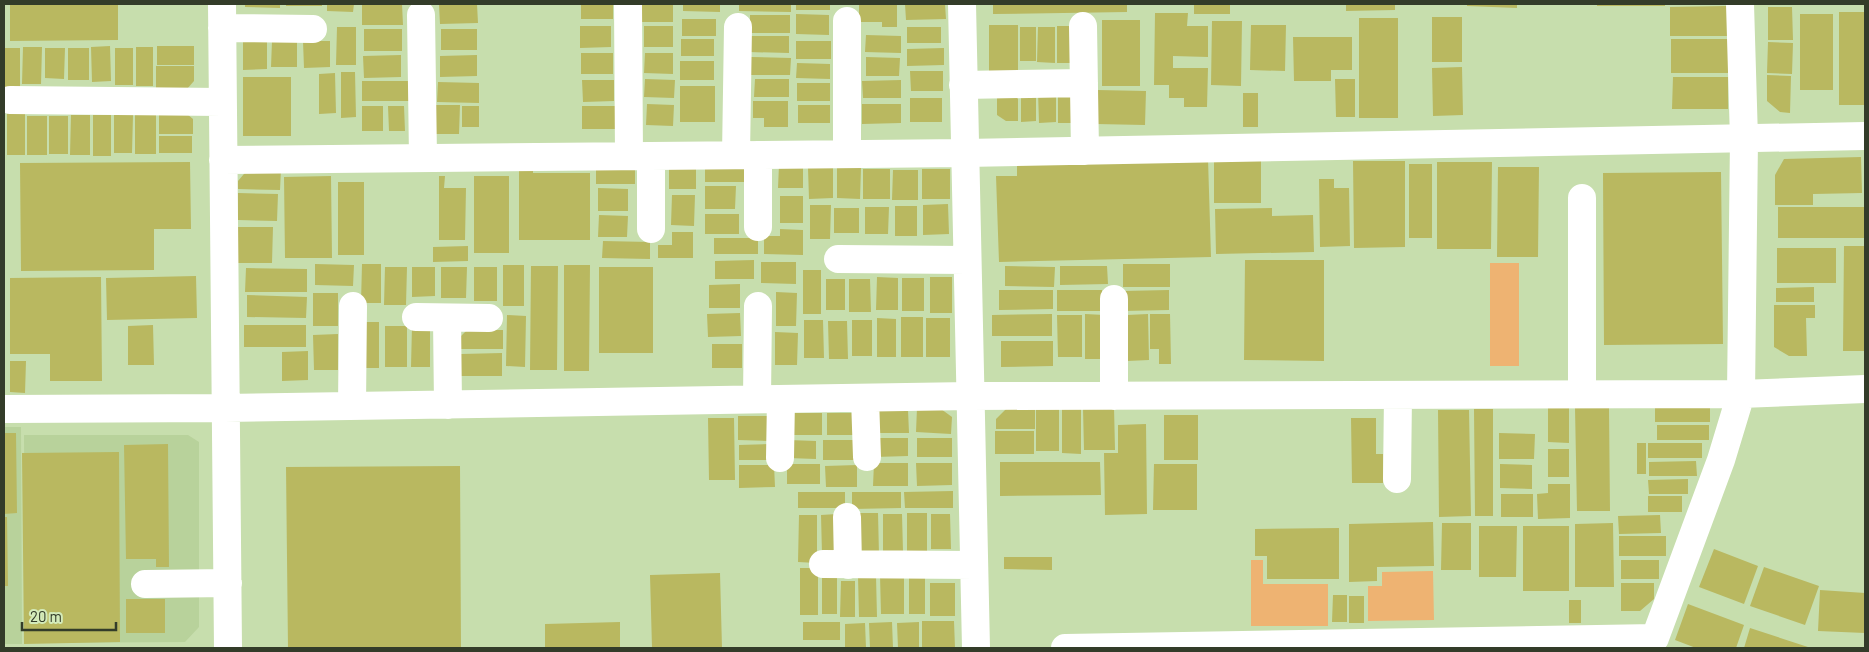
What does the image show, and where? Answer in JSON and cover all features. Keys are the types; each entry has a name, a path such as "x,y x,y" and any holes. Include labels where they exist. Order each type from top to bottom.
{"street":[{"path":"628,4 640,156 651,229"},
{"path":"962,4 976,648"},
{"path":"1065,648 1652,643 1721,460 1740,394 1744,139 1740,4"},
{"path":"421,15 423,158"},
{"path":"228,648 222,16 313,29"},
{"path":"847,21 847,154"},
{"path":"1083,26 1086,151"},
{"path":"738,27 747,155 758,227"},
{"path":"963,85 1084,83"},
{"path":"10,100 222,102"},
{"path":"223,160 965,153 1865,136"},
{"path":"1582,198 1582,394"},
{"path":"838,260 967,260"},
{"path":"1114,299 1114,396"},
{"path":"352,406 353,306"},
{"path":"758,306 769,400 780,458"},
{"path":"416,317 489,318"},
{"path":"447,318 448,405"},
{"path":"4,409 448,405 970,396 1740,394 1865,389"},
{"path":"1397,478 1398,395"},
{"path":"865,398 867,457"},
{"path":"847,516 836,565 974,566"},
{"path":"144,584 228,583"}],"shaded area":[{"path":"1490,263 1519,263 1519,366 1490,366"},
{"path":"4,427 21,427 22,644 4,644"},
{"path":"24,435 188,435 199,442 199,627 185,642 25,643"},
{"path":"1251,560 1263,560 1263,584 1328,584 1328,626 1251,626"},
{"path":"1433,571 1434,620 1368,621 1368,586 1382,586 1382,572"}],"building":[{"path":"10,4 118,4 118,40 10,41"},
{"path":"245,4 280,4 280,8 245,7"},
{"path":"286,4 322,4 322,6 286,6"},
{"path":"327,4 354,4 353,12 327,11"},
{"path":"362,4 402,4 403,25 362,25"},
{"path":"477,4 478,23 440,24 439,5"},
{"path":"581,4 613,4 613,19 581,19"},
{"path":"642,4 673,4 673,22 642,22"},
{"path":"683,4 720,4 720,12 683,11"},
{"path":"739,4 791,4 791,12 739,11"},
{"path":"796,4 830,4 830,10 796,10"},
{"path":"859,4 897,4 897,27 882,27 882,22 859,22"},
{"path":"905,4 945,4 946,19 906,20"},
{"path":"993,4 1127,4 1127,12 993,14"},
{"path":"1194,4 1230,4 1230,14 1194,14"},
{"path":"1346,4 1395,4 1395,10 1346,11"},
{"path":"1467,4 1517,4 1517,8 1467,6"},
{"path":"1597,4 1665,4 1665,6 1597,6"},
{"path":"1727,6 1728,36 1670,36 1670,7"},
{"path":"1768,7 1792,7 1793,40 1768,40"},
{"path":"1839,12 1865,12 1865,105 1839,105"},
{"path":"1155,13 1188,13 1187,26 1208,26 1208,57 1173,56 1173,68 1208,68 1207,107 1184,107 1184,98 1169,98 1169,85 1154,85"},
{"path":"796,14 829,15 829,35 796,34"},
{"path":"1800,14 1833,14 1833,90 1800,90"},
{"path":"750,15 790,15 790,33 750,33"},
{"path":"1432,17 1462,17 1462,62 1432,62"},
{"path":"1359,18 1398,18 1398,118 1359,118"},
{"path":"682,19 716,19 716,36 682,36"},
{"path":"1102,20 1140,20 1140,86 1102,86"},
{"path":"1212,21 1242,21 1241,86 1211,85"},
{"path":"989,25 1018,25 1018,72 989,72"},
{"path":"1251,25 1286,25 1285,71 1250,70"},
{"path":"580,26 611,26 611,47 580,48"},
{"path":"644,26 673,26 673,47 644,47"},
{"path":"1057,26 1075,26 1075,63 1057,63"},
{"path":"337,27 356,27 356,65 336,65"},
{"path":"907,27 941,27 941,43 907,43"},
{"path":"1020,27 1036,27 1036,61 1020,61"},
{"path":"1038,27 1055,27 1055,63 1037,62"},
{"path":"364,29 402,29 402,51 364,51"},
{"path":"441,29 477,29 477,50 441,50"},
{"path":"866,35 901,36 901,53 865,52"},
{"path":"749,36 789,36 789,53 749,52"},
{"path":"243,37 267,37 267,69 243,70"},
{"path":"1293,37 1352,37 1352,70 1331,70 1331,81 1294,81"},
{"path":"681,39 714,39 714,56 681,56"},
{"path":"1671,39 1728,39 1728,73 1671,73"},
{"path":"272,41 297,42 297,67 271,67"},
{"path":"303,41 330,41 330,67 304,68"},
{"path":"796,41 831,41 831,59 796,59"},
{"path":"1768,42 1793,43 1792,74 1767,73"},
{"path":"110,46 111,81 92,82 91,47"},
{"path":"157,46 194,46 194,65 157,65"},
{"path":"23,47 42,47 41,84 22,84"},
{"path":"136,47 153,47 153,86 136,86"},
{"path":"5,48 20,48 20,87 5,87"},
{"path":"45,48 65,48 64,79 45,78"},
{"path":"68,48 89,48 89,80 68,80"},
{"path":"115,48 133,48 133,85 115,85"},
{"path":"944,48 944,65 907,66 907,49"},
{"path":"581,53 613,53 613,74 581,74"},
{"path":"645,53 673,53 673,74 644,73"},
{"path":"401,55 401,77 364,78 363,56"},
{"path":"477,55 477,76 440,77 440,56"},
{"path":"751,57 791,58 790,75 751,75"},
{"path":"866,57 900,58 899,76 866,76"},
{"path":"680,61 714,61 714,80 680,80"},
{"path":"797,63 830,64 830,79 796,78"},
{"path":"156,66 194,66 194,81 187,89 156,89"},
{"path":"1462,67 1463,115 1433,116 1432,68"},
{"path":"910,71 943,71 943,91 911,91"},
{"path":"341,72 355,72 356,117 341,118"},
{"path":"335,73 336,113 319,114 319,74"},
{"path":"1767,75 1791,76 1790,113 1780,112 1767,101"},
{"path":"243,77 291,77 291,136 243,136"},
{"path":"1673,77 1728,77 1728,109 1672,109"},
{"path":"645,79 675,80 674,98 644,97"},
{"path":"755,79 789,79 789,97 754,97"},
{"path":"1335,79 1355,79 1355,117 1336,117"},
{"path":"582,80 614,80 614,101 583,102"},
{"path":"901,80 901,98 863,98 862,81"},
{"path":"362,81 409,81 409,101 362,101"},
{"path":"438,82 479,83 479,103 437,102"},
{"path":"797,83 830,83 830,101 797,101"},
{"path":"680,86 715,86 715,122 680,122"},
{"path":"997,90 1018,91 1018,121 1006,121 997,115"},
{"path":"1021,90 1036,90 1036,121 1021,122"},
{"path":"1075,90 1075,123 1058,123 1058,91"},
{"path":"1097,90 1146,91 1145,125 1096,124"},
{"path":"1038,91 1056,91 1056,122 1039,123"},
{"path":"1243,93 1258,93 1258,127 1243,127"},
{"path":"910,98 942,98 942,122 910,122"},
{"path":"753,101 788,101 788,127 764,127 764,118 753,118"},
{"path":"647,104 674,105 673,126 646,125"},
{"path":"862,104 901,104 901,123 862,124"},
{"path":"435,105 460,105 459,134 434,134"},
{"path":"798,105 830,105 830,123 798,123"},
{"path":"362,106 383,106 383,131 362,131"},
{"path":"388,106 404,106 405,131 389,131"},
{"path":"462,106 479,106 479,127 462,127"},
{"path":"582,106 615,106 615,129 582,129"},
{"path":"7,112 25,112 25,155 7,155"},
{"path":"159,114 187,114 193,119 193,134 159,134"},
{"path":"71,115 90,115 90,155 70,155"},
{"path":"93,115 111,115 111,156 93,156"},
{"path":"114,115 133,115 132,153 114,153"},
{"path":"135,115 156,115 156,154 135,154"},
{"path":"27,116 47,116 47,155 27,155"},
{"path":"49,116 68,116 68,154 49,154"},
{"path":"159,136 192,136 192,153 159,153"},
{"path":"1861,157 1862,193 1813,194 1813,205 1775,205 1775,175 1784,159"},
{"path":"1208,159 1211,257 999,262 996,176 1017,176 1017,163"},
{"path":"705,160 745,168 745,182 705,182"},
{"path":"1214,161 1261,161 1261,203 1214,203"},
{"path":"1353,161 1405,161 1405,247 1354,248"},
{"path":"190,162 191,229 154,229 154,270 21,271 20,163"},
{"path":"1437,162 1492,162 1491,249 1437,249"},
{"path":"669,163 696,163 696,189 669,189"},
{"path":"1409,164 1432,164 1432,238 1409,238"},
{"path":"596,165 635,165 635,184 596,184"},
{"path":"779,165 803,165 803,188 778,188"},
{"path":"519,167 533,167 533,173 590,173 590,240 519,240"},
{"path":"1498,167 1539,167 1538,257 1497,257"},
{"path":"249,168 281,169 280,190 238,189 238,181"},
{"path":"808,168 833,168 833,198 809,199"},
{"path":"837,168 861,168 860,199 837,198"},
{"path":"863,169 890,169 890,199 863,199"},
{"path":"922,169 950,169 950,199 922,199"},
{"path":"893,170 918,170 918,200 892,200"},
{"path":"1721,172 1723,344 1604,345 1603,173"},
{"path":"331,176 332,258 285,258 284,177"},
{"path":"439,176 445,176 444,188 466,188 465,240 439,240"},
{"path":"474,176 509,176 509,253 474,253"},
{"path":"1319,179 1334,179 1334,188 1349,188 1350,246 1320,247"},
{"path":"338,182 364,182 364,255 338,255"},
{"path":"705,186 736,186 735,209 705,209"},
{"path":"598,188 628,189 628,211 598,211"},
{"path":"238,193 278,194 277,221 238,220"},
{"path":"672,195 695,195 694,226 671,225"},
{"path":"780,196 803,196 803,223 780,223"},
{"path":"948,204 949,234 923,235 923,205"},
{"path":"810,205 831,205 830,239 810,239"},
{"path":"895,206 917,206 917,236 895,236"},
{"path":"865,207 889,207 888,234 865,234"},
{"path":"1778,207 1865,207 1865,238 1778,238"},
{"path":"834,208 859,208 859,233 834,233"},
{"path":"1272,208 1272,216 1313,215 1314,252 1216,254 1215,209"},
{"path":"705,214 739,214 739,234 705,234"},
{"path":"599,215 628,216 627,237 598,237"},
{"path":"237,227 273,227 272,263 237,263"},
{"path":"780,229 803,230 803,255 764,254 764,236 780,236"},
{"path":"672,232 693,232 693,258 658,258 658,245 672,245"},
{"path":"714,238 758,238 758,254 714,254"},
{"path":"603,241 650,242 650,259 602,258"},
{"path":"468,246 468,261 433,262 433,247"},
{"path":"1844,246 1865,246 1865,351 1843,351"},
{"path":"1777,248 1836,248 1836,283 1777,283"},
{"path":"754,260 754,279 715,279 715,261"},
{"path":"1245,260 1324,260 1324,361 1244,360"},
{"path":"761,262 796,262 796,284 761,283"},
{"path":"315,264 354,265 353,286 315,285"},
{"path":"362,264 381,264 381,303 361,303"},
{"path":"1123,264 1170,264 1170,287 1123,287"},
{"path":"503,265 524,265 524,306 503,306"},
{"path":"564,265 590,265 589,371 564,371"},
{"path":"531,266 558,266 557,370 530,370"},
{"path":"1005,266 1055,267 1054,287 1005,286"},
{"path":"1060,266 1107,266 1108,284 1060,285"},
{"path":"385,267 407,267 406,305 384,305"},
{"path":"412,267 435,267 435,296 412,297"},
{"path":"441,267 467,267 466,298 441,298"},
{"path":"474,267 497,267 497,301 474,301"},
{"path":"599,267 653,267 653,353 599,353"},
{"path":"246,268 307,269 307,292 245,292"},
{"path":"803,270 821,270 821,314 803,314"},
{"path":"196,276 197,318 107,320 106,278"},
{"path":"101,277 102,381 50,381 50,354 10,354 10,278"},
{"path":"877,277 898,278 898,310 876,310"},
{"path":"930,277 952,277 952,313 930,313"},
{"path":"902,278 924,278 924,311 902,311"},
{"path":"826,279 845,279 845,310 826,310"},
{"path":"849,279 870,279 871,312 849,312"},
{"path":"740,284 740,308 709,308 709,285"},
{"path":"1814,287 1814,302 1776,302 1776,288"},
{"path":"999,290 1053,290 1053,309 999,310"},
{"path":"1057,290 1102,290 1102,311 1057,311"},
{"path":"1169,290 1169,310 1123,311 1123,291"},
{"path":"776,292 797,293 796,326 776,326"},
{"path":"313,293 338,293 338,326 313,326"},
{"path":"247,295 307,297 306,318 247,317"},
{"path":"1774,305 1815,305 1815,318 1806,318 1807,356 1789,356 1774,347"},
{"path":"740,313 741,336 708,337 707,314"},
{"path":"1052,314 1052,336 992,336 992,315"},
{"path":"1085,314 1104,315 1104,359 1085,359"},
{"path":"1148,314 1149,360 1127,361 1127,315"},
{"path":"1150,314 1170,314 1171,364 1159,364 1159,349 1150,349"},
{"path":"507,315 526,316 525,367 506,366"},
{"path":"1057,315 1082,315 1082,357 1058,357"},
{"path":"901,317 923,317 923,357 901,357"},
{"path":"877,318 896,319 896,357 877,357"},
{"path":"926,318 950,318 950,357 926,357"},
{"path":"804,320 823,320 824,358 804,358"},
{"path":"852,320 872,320 872,356 852,356"},
{"path":"828,321 847,321 848,359 829,359"},
{"path":"361,322 379,322 379,368 361,368"},
{"path":"153,325 154,365 128,365 128,326"},
{"path":"244,325 306,325 306,347 244,347"},
{"path":"385,326 407,326 407,367 385,367"},
{"path":"412,326 430,326 430,367 411,367"},
{"path":"467,330 503,330 503,349 458,349 458,339"},
{"path":"775,332 798,333 797,365 775,365"},
{"path":"338,334 338,370 314,370 313,335"},
{"path":"1001,341 1053,341 1053,366 1001,367"},
{"path":"712,344 742,344 742,368 712,368"},
{"path":"308,351 308,380 282,381 282,352"},
{"path":"502,353 502,376 461,376 461,354"},
{"path":"10,361 26,361 25,393 10,392"},
{"path":"1655,403 1710,403 1710,422 1655,422"},
{"path":"1114,407 1115,450 1084,450 1083,408"},
{"path":"917,408 941,409 952,417 951,434 916,432"},
{"path":"1062,408 1081,409 1081,454 1062,453"},
{"path":"1548,408 1569,408 1569,443 1548,442"},
{"path":"1575,408 1609,408 1610,511 1577,511"},
{"path":"1006,409 1035,409 1035,429 996,429 996,419"},
{"path":"1036,409 1059,409 1059,451 1036,451"},
{"path":"1474,409 1493,409 1493,516 1475,516"},
{"path":"876,410 908,410 909,433 876,433"},
{"path":"1438,410 1469,410 1471,516 1439,517"},
{"path":"789,413 822,413 822,435 789,435"},
{"path":"827,413 853,413 853,435 827,435"},
{"path":"1164,415 1198,415 1198,460 1164,460"},
{"path":"738,416 771,416 771,441 738,440"},
{"path":"708,418 734,418 735,480 709,480"},
{"path":"1351,418 1376,418 1376,454 1383,454 1383,483 1352,483"},
{"path":"1146,424 1147,514 1105,515 1104,453 1118,453 1118,425"},
{"path":"1657,425 1709,425 1709,440 1657,440"},
{"path":"995,431 1034,431 1034,454 995,454"},
{"path":"4,433 16,433 17,513 4,514"},
{"path":"1499,433 1535,434 1534,459 1499,459"},
{"path":"875,438 908,438 908,456 875,457"},
{"path":"917,438 952,438 952,457 917,457"},
{"path":"788,440 816,441 816,459 788,458"},
{"path":"823,440 856,440 856,460 823,460"},
{"path":"1637,443 1646,443 1646,474 1637,474"},
{"path":"1648,443 1702,443 1702,458 1648,458"},
{"path":"168,444 169,567 156,567 156,559 126,559 124,445"},
{"path":"770,444 771,460 739,460 739,445"},
{"path":"1548,449 1569,449 1569,477 1548,477"},
{"path":"119,452 120,642 24,644 22,453"},
{"path":"1696,461 1697,476 1649,476 1649,462"},
{"path":"1000,462 1100,462 1101,495 1000,496"},
{"path":"874,463 908,463 908,486 873,486"},
{"path":"916,463 952,463 952,485 917,486"},
{"path":"787,464 820,464 820,484 787,484"},
{"path":"1154,464 1197,464 1197,510 1153,510"},
{"path":"1500,464 1532,465 1532,489 1500,488"},
{"path":"739,465 774,465 775,487 739,488"},
{"path":"857,465 857,487 826,487 825,466"},
{"path":"460,466 461,648 288,648 286,467"},
{"path":"1688,479 1688,494 1649,494 1648,480"},
{"path":"1548,484 1570,484 1570,518 1538,519 1537,494 1548,493"},
{"path":"953,491 953,508 905,508 904,492"},
{"path":"798,492 845,492 845,508 798,508"},
{"path":"852,492 901,492 901,508 852,509"},
{"path":"1501,494 1533,494 1533,517 1501,517"},
{"path":"1648,496 1682,496 1682,512 1648,512"},
{"path":"859,513 878,513 879,555 859,555"},
{"path":"907,513 927,513 927,557 907,557"},
{"path":"837,514 838,554 822,554 821,515"},
{"path":"883,514 902,514 903,552 883,552"},
{"path":"931,514 950,514 951,549 931,549"},
{"path":"799,515 817,515 817,563 798,562"},
{"path":"1660,515 1661,533 1619,534 1618,516"},
{"path":"4,517 7,517 8,586 4,586"},
{"path":"1433,522 1434,566 1377,567 1377,581 1349,582 1349,524"},
{"path":"1442,523 1471,523 1471,570 1441,570"},
{"path":"1613,523 1614,587 1575,587 1575,524"},
{"path":"1479,526 1517,526 1516,577 1479,577"},
{"path":"1523,526 1569,526 1569,591 1523,591"},
{"path":"1339,528 1339,579 1267,579 1267,556 1255,556 1255,529"},
{"path":"1619,536 1666,536 1666,556 1619,556"},
{"path":"1714,549 1758,566 1744,604 1699,587"},
{"path":"1004,557 1052,557 1052,570 1004,569"},
{"path":"1621,560 1659,560 1659,579 1621,579"},
{"path":"1764,567 1819,586 1805,625 1750,606"},
{"path":"800,568 818,568 818,615 800,615"},
{"path":"720,573 722,648 652,648 650,575"},
{"path":"822,574 837,574 837,614 822,614"},
{"path":"909,574 925,574 925,614 909,614"},
{"path":"880,575 904,575 904,614 881,614"},
{"path":"858,576 876,576 877,617 859,617"},
{"path":"841,581 855,581 855,617 840,617"},
{"path":"930,583 955,583 955,616 930,616"},
{"path":"1621,583 1654,583 1654,599 1640,611 1621,611"},
{"path":"1820,590 1865,593 1865,633 1818,631"},
{"path":"1333,595 1347,595 1347,622 1332,622"},
{"path":"1349,596 1364,596 1364,623 1349,623"},
{"path":"126,599 165,599 165,633 126,633"},
{"path":"1569,600 1581,600 1581,623 1569,623"},
{"path":"1688,604 1744,625 1736,648 1696,648 1675,640"},
{"path":"922,621 954,621 955,648 922,648"},
{"path":"620,622 620,648 545,648 545,624"},
{"path":"803,622 840,622 840,640 803,640"},
{"path":"892,622 893,648 870,648 869,623"},
{"path":"919,622 919,648 898,648 897,623"},
{"path":"865,623 866,648 845,648 845,624"},
{"path":"1750,628 1811,648 1744,648"}]}
